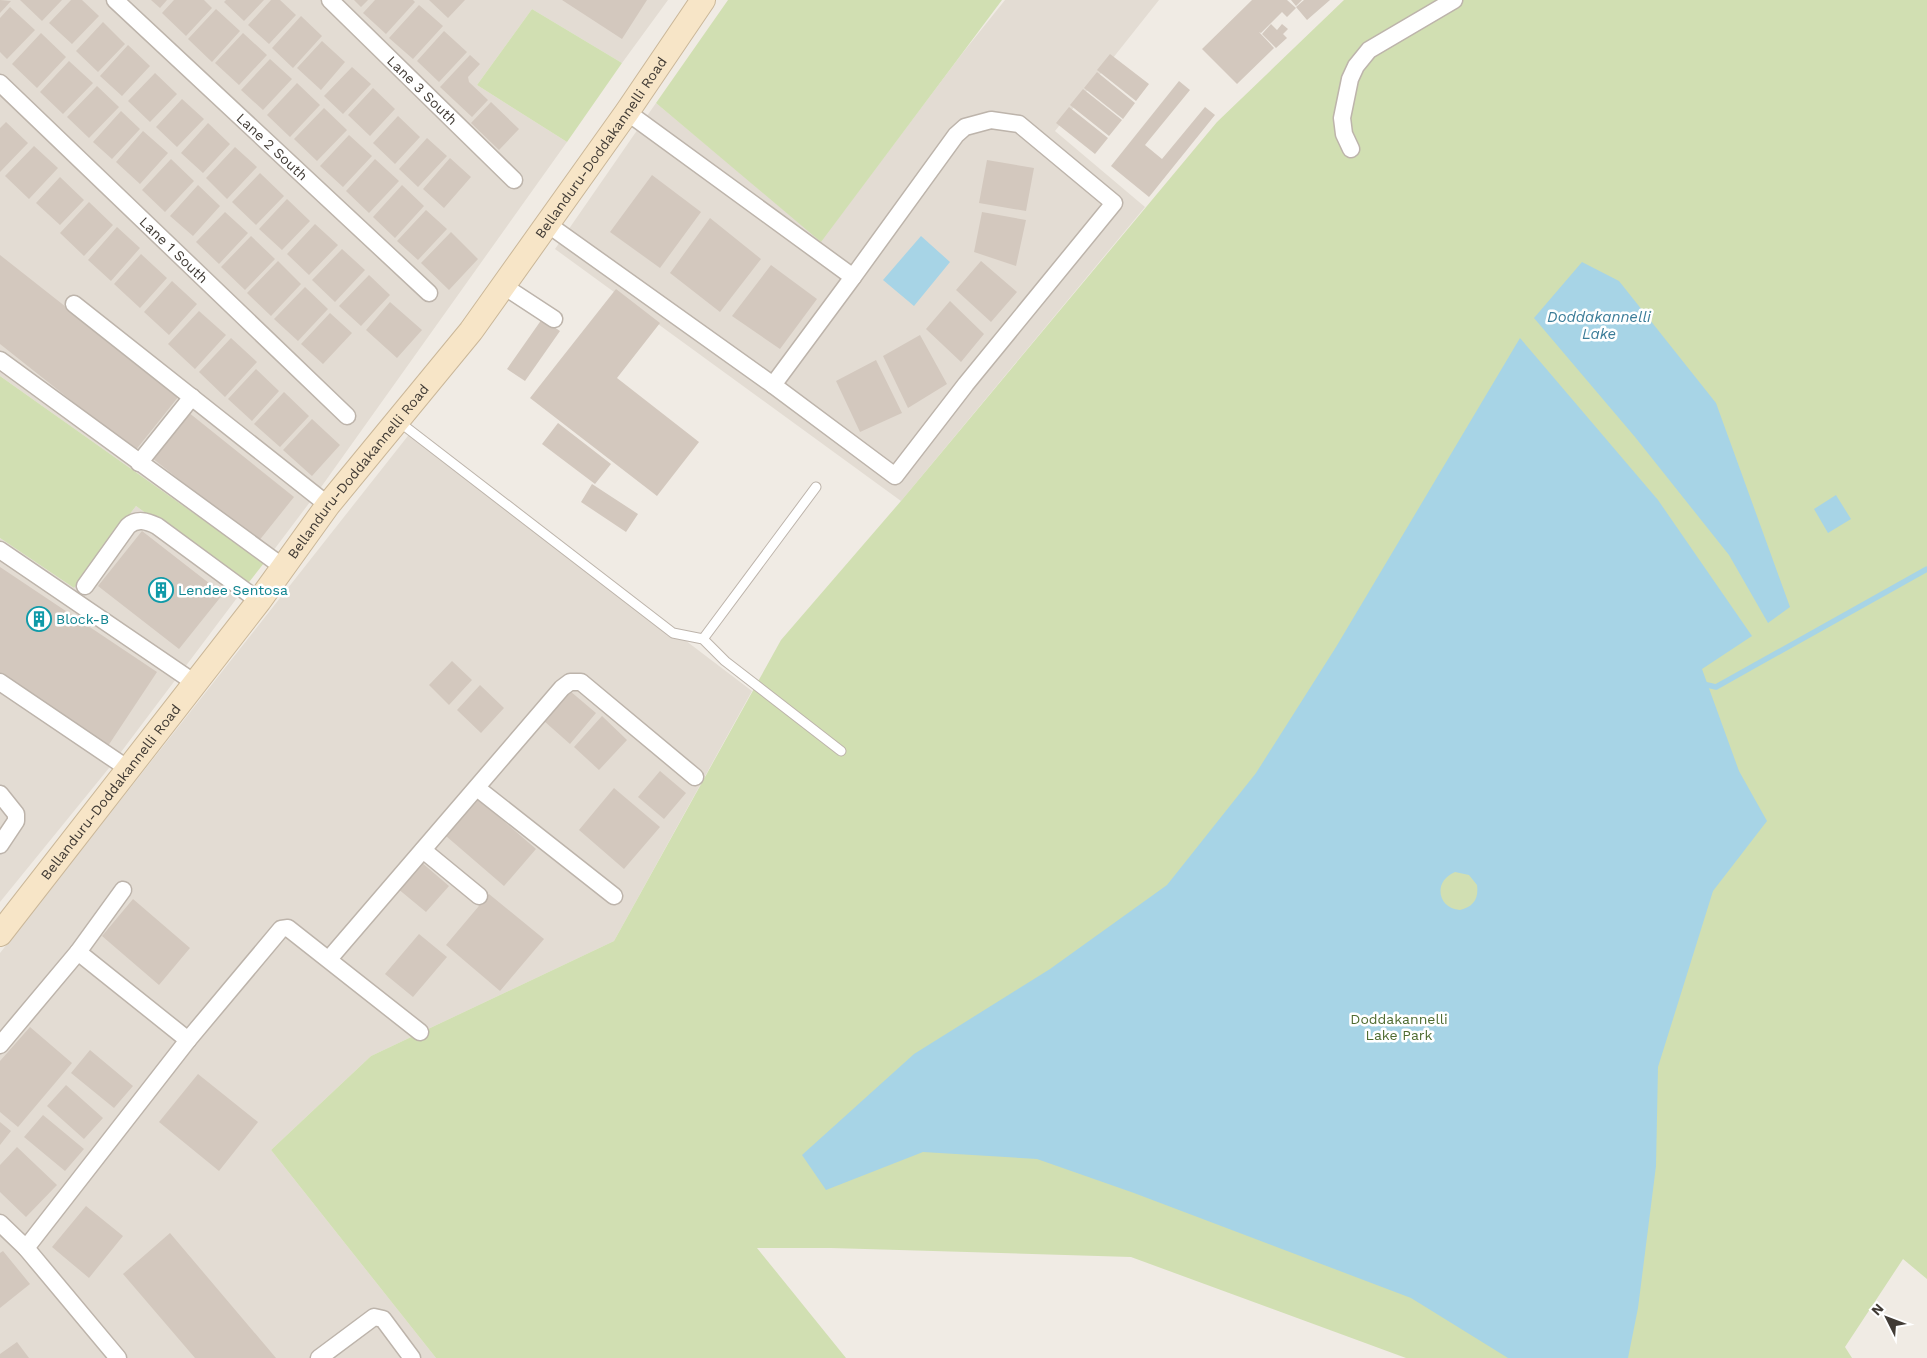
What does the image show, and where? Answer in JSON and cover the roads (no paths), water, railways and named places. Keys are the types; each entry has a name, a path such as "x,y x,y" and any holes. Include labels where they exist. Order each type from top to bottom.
{"street":[{"name":"Lane 2 South","path":"115,0 429,293"},
{"name":"Lane 3 South","path":"330,0 514,180"},
{"name":"Bellanduru-Doddakannelli Road","path":"0,934 127,768 259,601 328,505 470,330 627,112 703,0"},
{"path":"1351,149 1344,134 1342,118 1350,79 1356,66 1369,50 1454,0"},
{"name":"Lane 1 South","path":"0,83 347,416"},
{"path":"627,112 853,277"},
{"path":"546,223 773,385 895,476 966,384 1114,203 1046,144 1019,124 991,120 966,127 956,135 773,385"},
{"path":"502,285 554,319"},
{"path":"74,304 328,505"},
{"path":"0,360 283,567"},
{"path":"139,463 192,397"},
{"path":"85,586 128,526 132,522 146,521 158,526 259,601"},
{"path":"0,550 44,584 195,683"},
{"path":"0,682 127,768"},
{"path":"329,959 562,688 570,682 581,682 694,777"},
{"path":"477,788 614,896"},
{"path":"0,794 16,814 16,821 0,845"},
{"path":"423,850 479,896"},
{"path":"0,1045 78,952 123,890"},
{"path":"26,1248 188,1040 281,929 288,928 420,1032"},
{"path":"78,952 188,1040"},
{"path":"0,1223 26,1248 118,1358"},
{"path":"319,1358 374,1317 384,1319 412,1358"}],"lane":[{"path":"398,421 673,634 703,639 725,661 841,751"},
{"path":"703,639 816,487"}],"water":[{"path":"921,236 950,262 914,306 883,280"},
{"name":"Doddakannelli Lake","path":"1582,262 1619,281 1716,403 1790,607 1768,623 1729,555 1635,437 1534,318"},
{"name":"Doddakannelli Lake","path":"1520,338 1658,500 1752,636 1702,669 1739,771 1767,821 1713,891 1658,1067 1656,1166 1638,1308 1628,1358 1508,1358 1411,1298 1134,1193 1037,1159 923,1152 826,1190 802,1155 914,1054 1050,969 1167,885 1256,773 1336,647","holes":["1455,872 1469,875 1477,885 1477,894 1474,902 1465,909 1452,908 1446,904 1441,894 1443,881"]},
{"path":"1836,495 1851,519 1828,533 1814,509"}],"waterway":[{"path":"1703,684 1716,687 1927,569"}],"place":[{"name":"Lendee Sentosa","path":"161,590"},
{"name":"Block-B","path":"39,619"}],"park label":[{"name":"Doddakannelli Lake Park","path":"1399,1028"}]}
